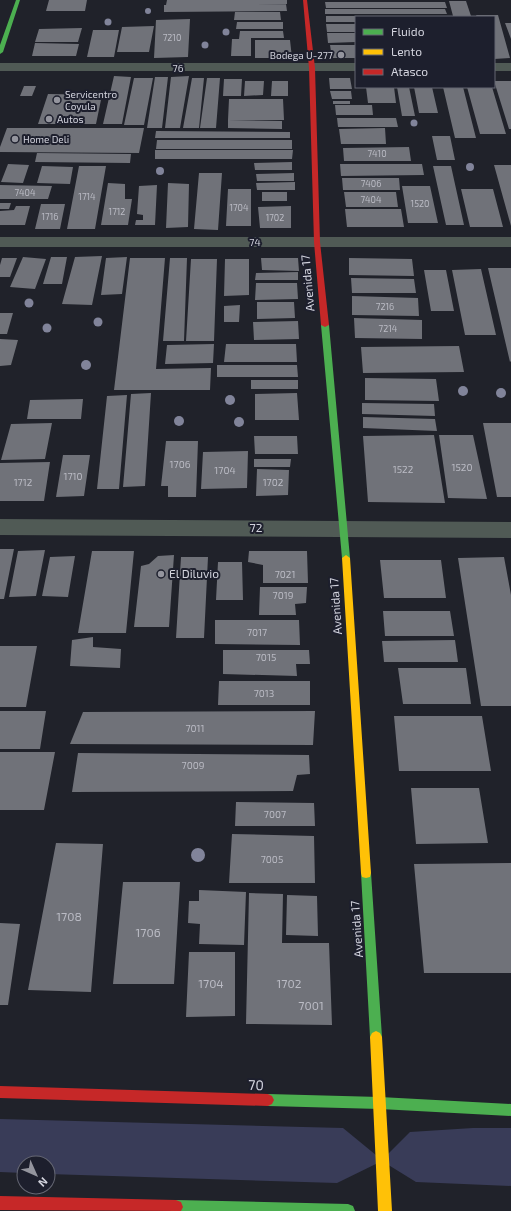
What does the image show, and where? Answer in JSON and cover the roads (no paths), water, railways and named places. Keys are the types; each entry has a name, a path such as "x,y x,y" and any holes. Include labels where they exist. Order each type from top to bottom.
{"street":[{"path":"0,52 18,0"},
{"name":"Avenida 17","path":"306,0 312,68 317,242 343,528 380,1103 384,1211"},
{"name":"76","path":"0,67 355,68"},
{"path":"495,67 511,67"},
{"name":"74","path":"0,242 511,242"},
{"name":"72","path":"0,527 511,530"},
{"name":"70","path":"0,1092 380,1103 511,1110"},
{"path":"0,1203 348,1211"}],"place":[{"name":"Bodega U-277","path":"341,55"},
{"name":"Servicentro Coyula","path":"57,100"},
{"name":"Autos","path":"49,119"},
{"name":"Home Deli","path":"15,139"},
{"name":"El Diluvio","path":"161,574"}]}
